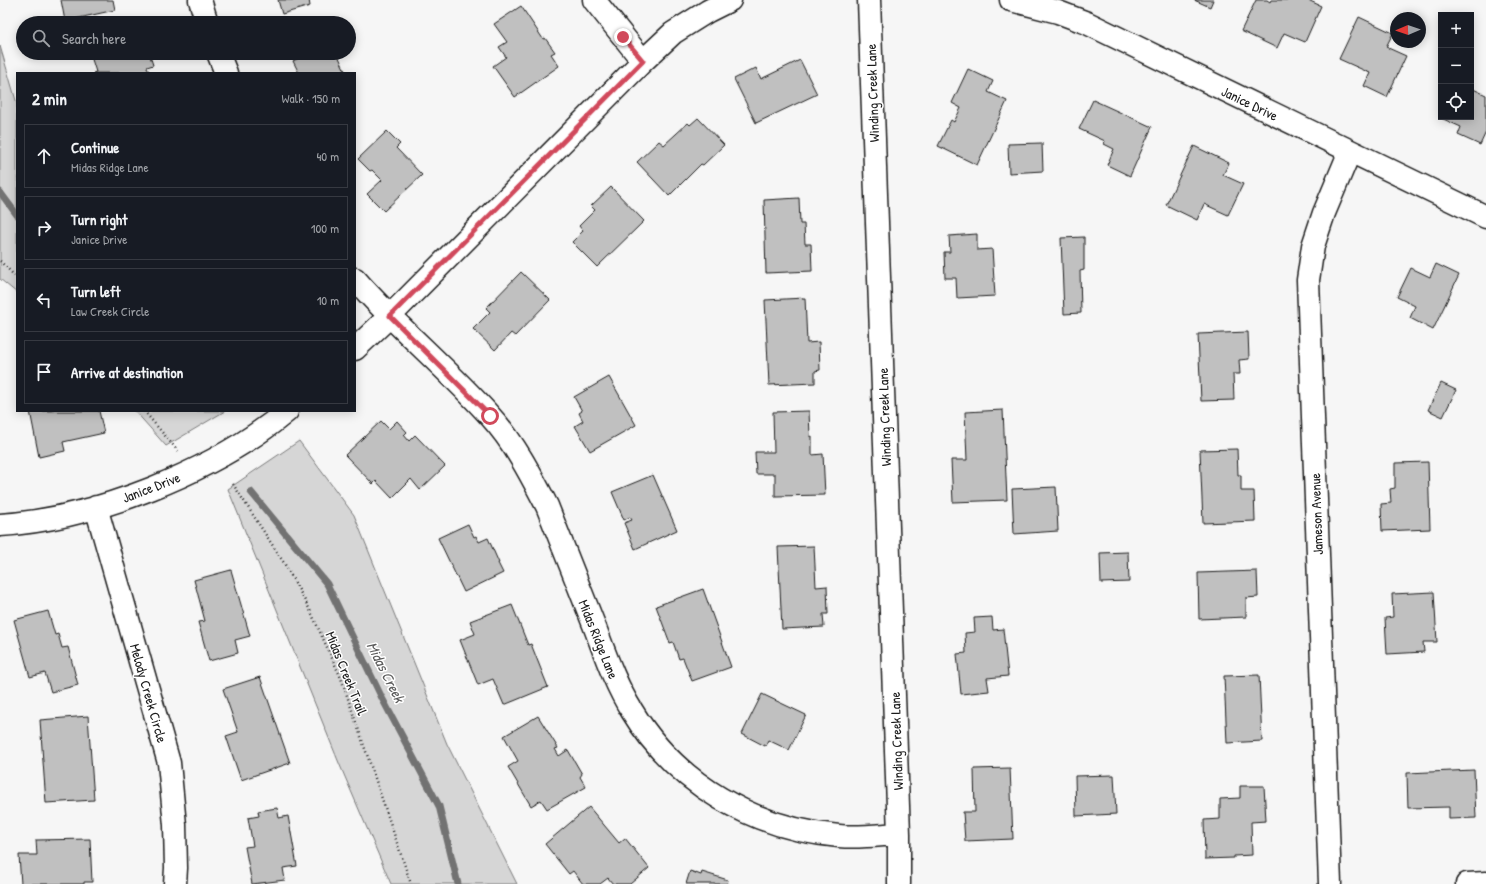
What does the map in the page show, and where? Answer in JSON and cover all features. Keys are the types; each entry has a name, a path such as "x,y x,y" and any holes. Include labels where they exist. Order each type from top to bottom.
{"street":[{"path":"200,0 206,16"},
{"path":"594,0 643,61"},
{"path":"356,348 390,316 643,61 673,33 708,11 730,0"},
{"name":"Winding Creek Lane","path":"869,0 899,834 898,884"},
{"name":"Janice Drive","path":"1011,0 1058,12 1087,23 1486,217"},
{"path":"221,60 226,72"},
{"name":"Jameson Avenue","path":"1330,884 1308,280 1313,246 1324,213 1350,151"},
{"name":"Midas Ridge Lane","path":"356,280 490,416 507,437 535,482 547,506 616,683 632,711 649,736 671,760 693,780 718,798 744,812 791,829 841,837 899,834"},
{"name":"Janice Drive","path":"0,525 16,524 56,517 96,507 151,489 204,465 244,442 286,412"},
{"name":"Melody Creek Circle","path":"96,507 169,763 175,824 175,884"},
{"path":"1467,884 1486,883"}],"path":[{"path":"0,261 16,277"},
{"path":"145,412 178,451"},
{"name":"Midas Creek Trail","path":"233,484 284,563 310,610 341,678 411,884"}],"shaded area":[{"path":"0,46 16,101 16,292 0,279"},
{"path":"136,412 223,412 166,446"},
{"path":"299,441 354,515 447,744 517,884 391,884 339,763 228,489"}],"building":[{"path":"61,0 113,0 115,10 88,16 64,16"},
{"path":"278,0 309,0 310,6 282,14"},
{"path":"1194,0 1213,0 1210,7"},
{"path":"1256,0 1267,0 1270,2 1271,0 1308,0 1321,6 1305,42 1284,33 1277,48 1241,31"},
{"path":"521,6 543,39 545,38 555,52 551,54 559,66 515,97 493,66 506,57 499,47 507,42 494,24"},
{"path":"1359,17 1390,32 1390,39 1386,47 1406,56 1387,97 1364,86 1370,73 1339,59"},
{"path":"92,60 151,60 153,65 147,67 149,72 96,72"},
{"path":"340,60 346,72 298,72 293,61"},
{"path":"800,60 817,94 756,123 734,79 756,68 761,79"},
{"path":"968,69 993,81 988,92 1007,101 977,165 938,146 951,120 954,122 961,108 952,103"},
{"path":"1474,89 1486,95 1486,132 1480,145 1458,135 1461,127 1445,120 1474,120"},
{"path":"1093,100 1152,127 1130,176 1107,165 1114,149 1104,144 1105,141 1079,129"},
{"path":"698,118 724,145 703,165 701,164 669,196 637,162 659,141 664,145 688,123 690,125"},
{"path":"387,131 400,144 396,148 422,175 384,211 367,194 382,180 358,159"},
{"path":"1042,143 1043,171 1009,173 1008,144"},
{"path":"1194,146 1229,163 1223,175 1243,184 1228,215 1204,204 1197,220 1166,205"},
{"path":"611,187 644,221 597,267 572,242 583,231 579,226 595,210 591,206"},
{"path":"799,198 800,224 804,224 805,244 811,244 812,271 766,273 764,200"},
{"path":"977,234 977,250 992,249 995,296 957,298 956,278 945,278 944,252 950,252 949,236"},
{"path":"1084,237 1084,270 1080,271 1081,313 1064,314 1061,238"},
{"path":"1436,264 1459,275 1433,330 1410,318 1415,306 1397,297 1411,268 1430,277"},
{"path":"521,272 550,300 515,336 511,333 495,350 473,329 490,312 486,308"},
{"path":"805,298 807,343 819,342 820,370 815,371 815,383 769,385 765,300"},
{"path":"1248,332 1249,359 1239,360 1240,374 1233,374 1234,400 1201,401 1198,334"},
{"path":"609,377 636,425 590,451 575,426 583,421 579,413 582,411 574,397"},
{"path":"1441,383 1456,390 1443,417 1428,410"},
{"path":"1003,410 1007,500 953,502 951,460 967,460 965,412"},
{"path":"809,411 810,437 812,436 812,455 823,454 825,495 775,496 775,474 756,474 755,452 774,452 773,412"},
{"path":"30,412 99,412 104,433 63,442 65,451 39,457"},
{"path":"381,421 389,429 397,421 407,432 404,435 409,441 415,435 445,466 420,490 411,479 392,498 376,481 373,484 345,455"},
{"path":"1237,449 1238,475 1241,475 1241,491 1254,491 1255,521 1203,523 1200,450"},
{"path":"1428,462 1430,529 1382,531 1381,504 1391,503 1390,489 1395,488 1395,463"},
{"path":"653,475 677,530 635,549 624,523 632,520 630,517 624,520 612,492"},
{"path":"1056,487 1058,531 1014,534 1012,489"},
{"path":"468,524 474,537 476,536 479,542 488,538 503,573 464,592 438,538"},
{"path":"814,546 816,587 827,586 828,614 823,614 824,627 782,629 778,547"},
{"path":"1128,552 1129,582 1101,583 1100,553"},
{"path":"231,570 250,636 235,640 238,653 209,661 198,622 205,621 194,580"},
{"path":"1257,571 1258,597 1246,598 1246,617 1199,619 1198,573"},
{"path":"703,589 731,667 692,681 683,658 679,659 673,642 670,643 656,606"},
{"path":"1434,592 1437,642 1423,642 1424,652 1387,654 1385,618 1393,617 1392,594"},
{"path":"512,605 528,645 531,644 548,687 504,705 493,679 478,685 460,640 475,634 470,621"},
{"path":"48,611 55,635 58,634 62,648 68,647 78,685 51,692 45,673 30,677 14,620"},
{"path":"992,617 993,630 1003,629 1008,676 987,678 989,691 961,694 957,654 966,653 965,633 975,632 974,618"},
{"path":"1259,675 1262,741 1227,743 1224,676"},
{"path":"260,677 290,763 241,780 226,736 238,732 223,689"},
{"path":"762,694 806,715 789,750 768,740 765,746 742,734"},
{"path":"88,716 94,800 46,803 40,720"},
{"path":"538,716 558,748 555,749 559,756 568,750 582,774 580,777 586,787 547,809 541,800 531,806 508,767 518,761 504,736"},
{"path":"1010,768 1013,839 965,841 963,812 975,812 974,769"},
{"path":"1474,770 1476,818 1449,819 1449,807 1408,808 1407,773"},
{"path":"1114,775 1116,814 1076,816 1075,776"},
{"path":"1240,786 1264,786 1266,821 1251,822 1252,855 1234,856 1234,858 1205,859 1204,820 1220,819 1220,799 1240,798"},
{"path":"589,807 619,843 625,838 649,868 630,884 613,884 608,878 600,884 583,884 573,871 569,874 545,844"},
{"path":"277,808 279,818 288,816 297,866 283,868 285,880 252,884 245,847 253,846 248,818 259,816 258,811"},
{"path":"90,839 92,882 84,882 84,884 21,884 19,855 37,855 36,840"},
{"path":"690,871 701,875 702,872 728,880 727,884 686,884"}],"waterway":[{"name":"Midas Creek","path":"0,192 16,214"},
{"name":"Midas Creek","path":"251,492 327,584 382,698 439,806 458,884"}],"route":[{"path":"490,416 390,316 643,61 623,37"}]}
